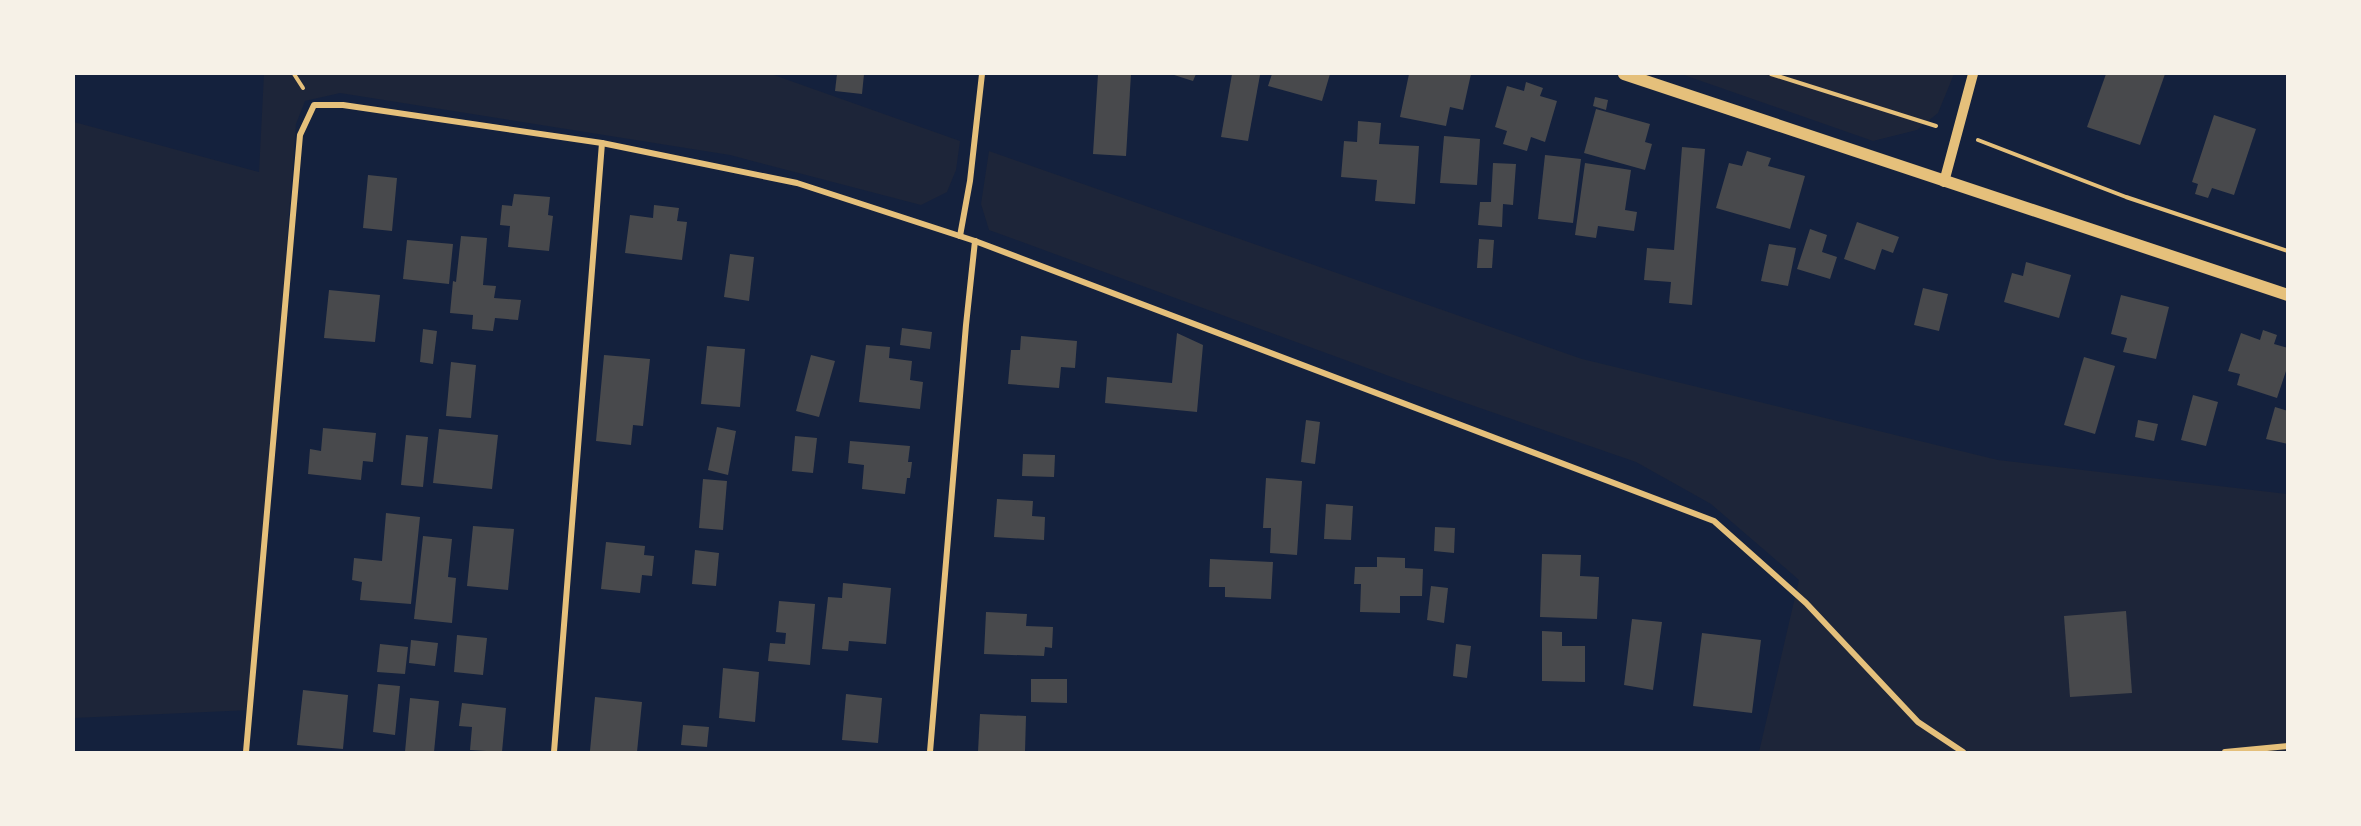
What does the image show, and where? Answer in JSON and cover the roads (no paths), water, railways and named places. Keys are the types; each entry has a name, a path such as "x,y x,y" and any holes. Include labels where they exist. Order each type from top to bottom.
{"main road":[{"path":"1624,74 2288,295"}],"street":[{"path":"960,236 970,181 982,74"},
{"path":"1944,182 1973,74"},
{"path":"246,753 300,135 314,105 343,105 603,143 797,183 975,241 1714,521 1806,603 1918,722 1963,753"},
{"path":"554,753 603,143"},
{"path":"930,753 975,241"},
{"path":"2225,753 2288,746"}]}
